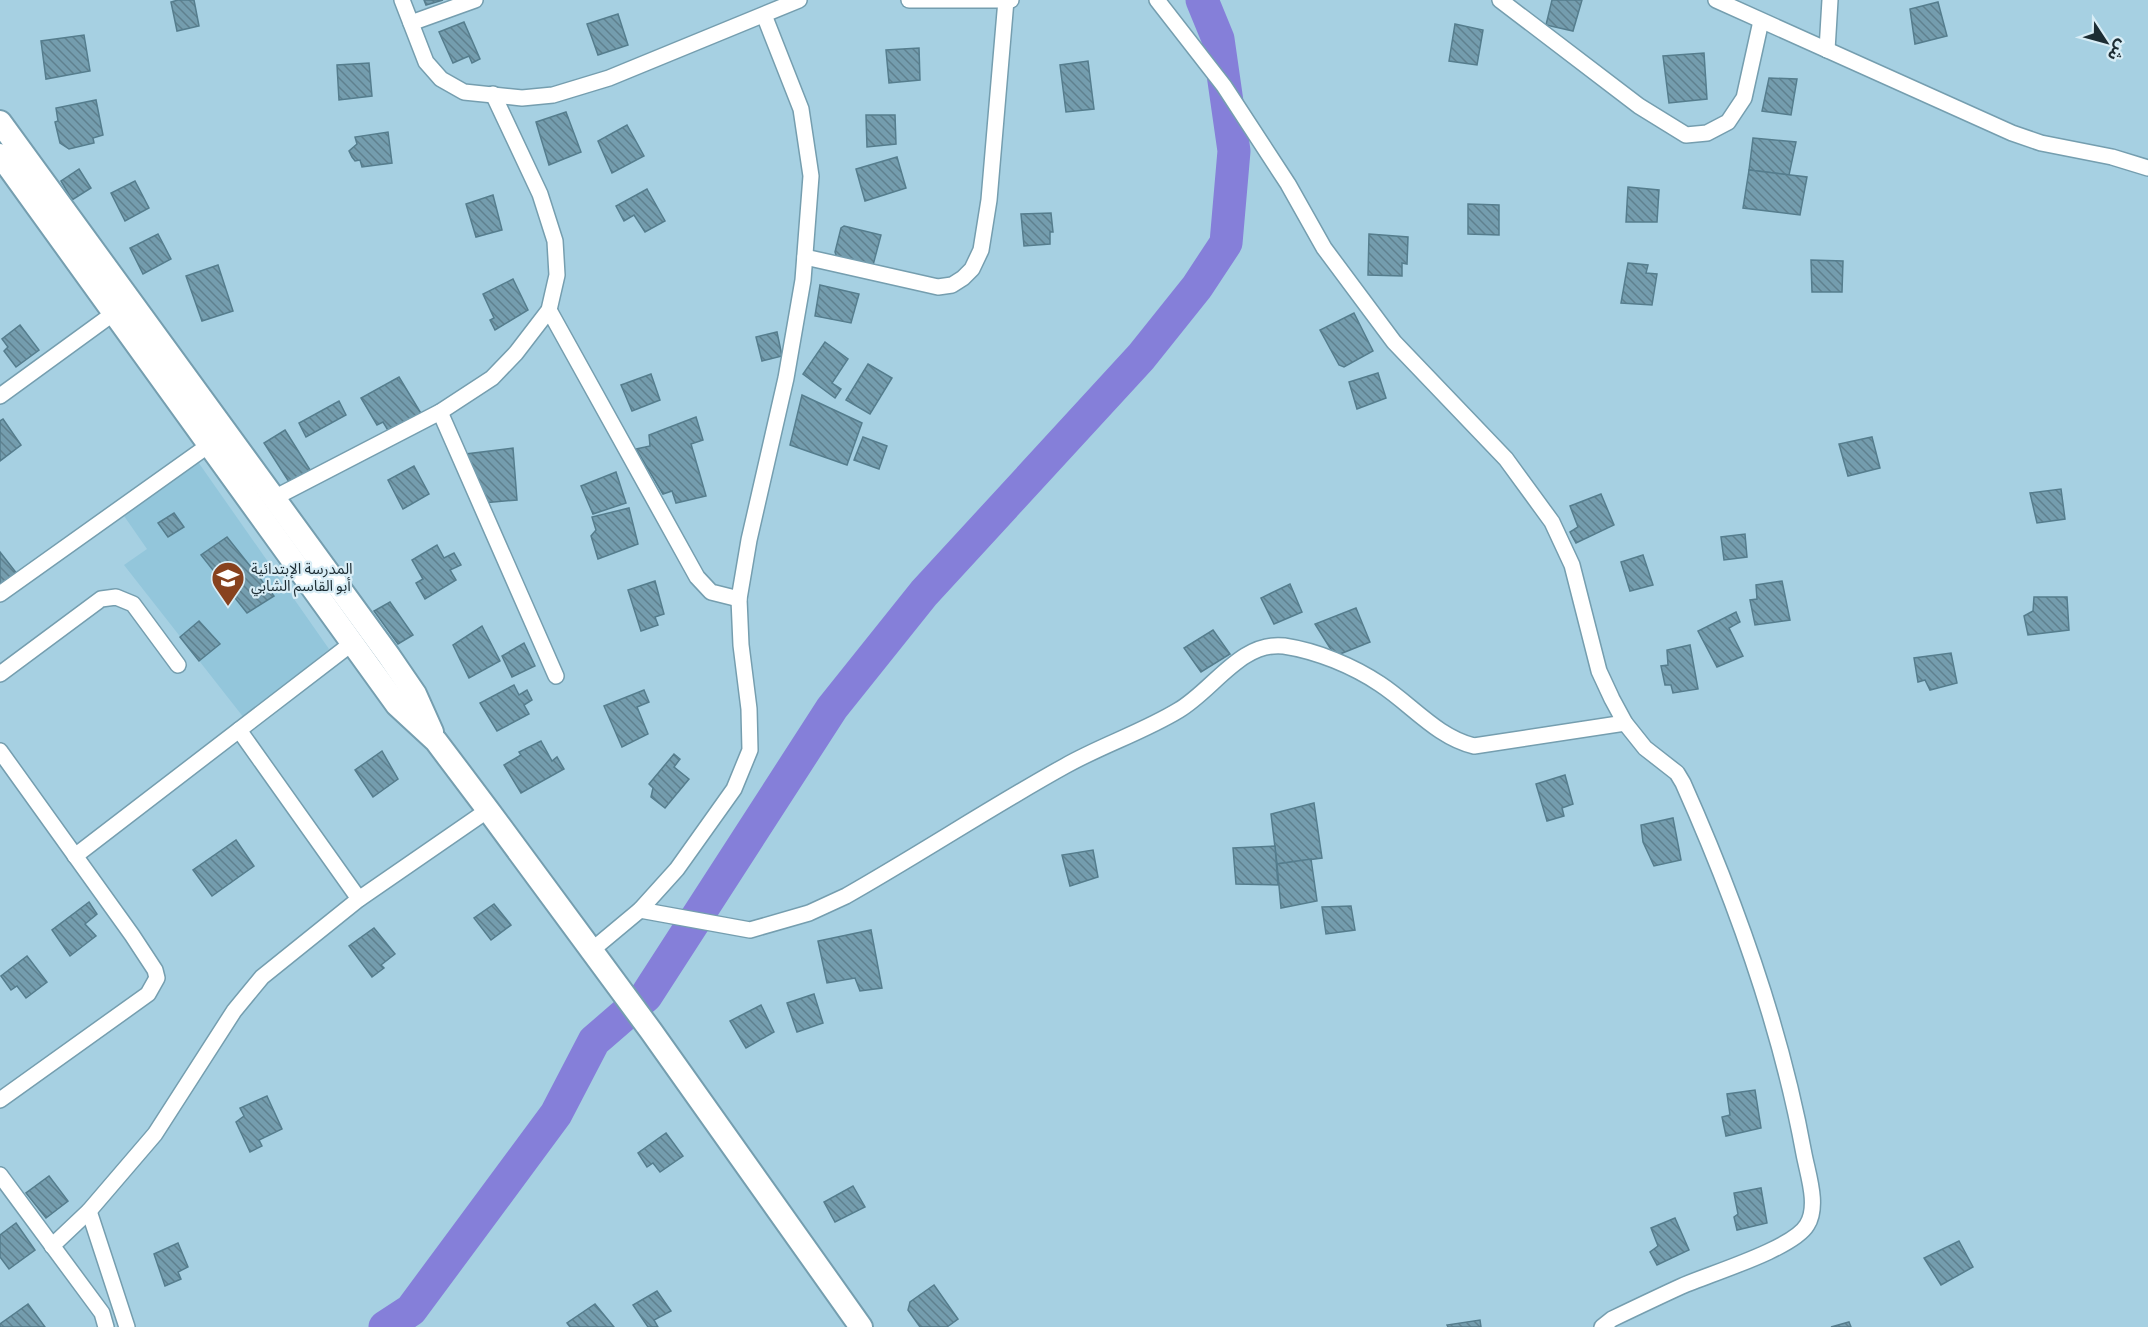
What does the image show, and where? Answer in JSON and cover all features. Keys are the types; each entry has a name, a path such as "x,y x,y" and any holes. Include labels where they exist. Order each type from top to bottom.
{"main road":[{"path":"0,122 415,694 436,741"},
{"path":"0,155 351,644 397,705 436,741 488,810 620,988 861,1327"}],"street":[{"path":"402,0 426,62 441,79 464,92 522,98 553,95 609,78 799,0"},
{"path":"411,23 476,0"},
{"path":"909,0 1011,0"},
{"path":"805,257 938,287 952,285 972,269 981,250 989,200 1006,0"},
{"path":"1157,0 1224,86 1288,184 1324,248 1394,342 1506,459 1552,522 1572,565 1599,671 1625,723 1645,748 1677,773 1683,783 1751,955 1777,1035 1798,1122 1812,1213 1807,1226 1798,1236 1782,1245 1680,1287 1612,1319 1602,1327"},
{"path":"1500,0 1639,106 1686,135 1707,133 1728,122 1744,98 1761,21"},
{"path":"1716,0 2012,133 2041,143 2112,157 2148,168"},
{"path":"1827,50 1830,0"},
{"path":"592,950 640,910 677,869 734,789 750,750 749,709 741,645 739,599 749,540 786,378 805,257 811,176 801,109 764,15"},
{"path":"274,498 441,412 492,378 516,353 549,309 556,274 555,241 540,194 493,94"},
{"path":"549,309 697,577 711,592 739,599"},
{"path":"0,396 114,313"},
{"path":"441,412 556,676"},
{"path":"0,594 209,445"},
{"path":"0,674 101,599 116,597 133,604 178,665"},
{"path":"75,856 351,644"},
{"path":"640,910 750,930 808,913 856,890 1065,766 1179,710 1202,694 1246,653 1265,645 1285,646 1355,670 1381,685 1438,730 1458,742 1474,746 1625,723"},
{"path":"239,730 359,899"},
{"path":"0,751 132,935 155,970 157,978 148,994 0,1100"},
{"path":"52,1246 89,1211 155,1134 234,1011 262,977 359,899 488,810"},
{"path":"0,1174 102,1313 106,1327"},
{"path":"89,1211 127,1327"}],"shaded area":[{"name":"المدرسة الإبتدائية أبو القاسم الشابي","path":"196,459 329,649 244,718 124,565 147,549 122,513"}],"building":[{"path":"194,0 199,26 177,31 171,2"},
{"path":"424,0 443,0 426,5"},
{"path":"1552,0 1582,0 1573,31 1546,25"},
{"path":"1938,2 1947,36 1915,44 1910,9"},
{"path":"618,14 628,45 598,55 587,24"},
{"path":"464,22 480,59 472,63 469,56 453,63 439,32"},
{"path":"1455,24 1483,30 1477,65 1449,61"},
{"path":"84,35 90,71 46,79 41,41"},
{"path":"919,48 920,80 889,83 886,50"},
{"path":"1704,53 1707,99 1669,103 1663,56"},
{"path":"1088,61 1094,109 1066,112 1060,65"},
{"path":"369,63 372,96 339,100 337,65"},
{"path":"1769,78 1797,79 1791,115 1762,111"},
{"path":"96,100 103,135 93,138 94,143 69,149 60,143 55,122 58,121 56,108"},
{"path":"566,112 581,152 549,165 536,122"},
{"path":"866,115 895,115 896,144 867,147"},
{"path":"627,125 644,156 612,173 598,141"},
{"path":"388,132 392,163 362,167 360,160 355,161 349,151 357,144 355,137"},
{"path":"1753,138 1796,142 1789,175 1749,170"},
{"path":"897,157 906,188 865,201 856,169"},
{"path":"79,169 91,188 72,200 61,181"},
{"path":"1749,170 1807,177 1800,215 1743,208"},
{"path":"135,181 149,208 125,221 111,193"},
{"path":"1628,187 1659,190 1657,222 1626,222"},
{"path":"647,189 665,221 645,232 634,215 624,221 616,206"},
{"path":"493,195 502,230 476,237 466,204"},
{"path":"1468,204 1499,205 1499,235 1468,234"},
{"path":"1051,213 1053,232 1050,232 1050,244 1024,246 1021,214"},
{"path":"844,226 881,235 872,269 837,258 835,252 841,228"},
{"path":"158,234 171,259 143,274 130,248"},
{"path":"1369,234 1408,237 1407,264 1402,263 1402,276 1368,275"},
{"path":"1811,260 1843,261 1842,292 1812,292"},
{"path":"1628,263 1648,265 1646,273 1657,274 1652,305 1621,303"},
{"path":"218,265 233,311 202,321 186,276"},
{"path":"513,279 528,310 495,330 490,320 494,318 483,294"},
{"path":"820,285 859,294 851,323 815,316"},
{"path":"1354,313 1373,351 1344,367 1339,365 1320,330"},
{"path":"20,325 39,350 16,367 4,351 8,347 2,339"},
{"path":"777,332 782,356 762,361 756,337"},
{"path":"825,342 848,359 832,383 841,389 835,398 803,374"},
{"path":"868,364 892,378 870,414 846,400"},
{"path":"1378,373 1386,398 1357,409 1349,382"},
{"path":"651,374 660,400 632,411 621,385"},
{"path":"399,377 422,415 389,432 383,422 377,425 361,398"},
{"path":"802,395 862,423 847,465 790,445"},
{"path":"339,401 346,415 306,437 299,423"},
{"path":"696,417 703,440 691,444 706,496 676,503 672,491 663,494 636,449 650,446 649,435"},
{"path":"3,419 21,445 0,461 0,421"},
{"path":"285,430 312,473 291,485 264,443"},
{"path":"863,437 887,446 879,469 854,460"},
{"path":"1872,437 1880,468 1848,476 1839,444"},
{"path":"513,448 517,500 483,503 466,454"},
{"path":"414,466 429,494 403,509 388,480"},
{"path":"616,472 626,503 593,514 581,486"},
{"path":"2061,489 2065,519 2037,523 2030,493"},
{"path":"1601,494 1614,525 1576,543 1570,532 1578,527 1570,506"},
{"path":"629,508 638,544 598,559 591,536 596,530 592,517"},
{"path":"174,513 184,527 168,537 158,523"},
{"path":"1745,534 1747,557 1724,560 1721,537"},
{"path":"227,537 274,596 247,613 201,555"},
{"path":"437,545 444,558 454,553 461,565 450,570 456,580 425,599 416,583 423,579 412,560"},
{"path":"0,552 18,575 0,588"},
{"path":"1643,555 1653,585 1630,591 1621,562"},
{"path":"655,581 664,614 655,617 658,625 641,631 628,590"},
{"path":"1782,581 1790,620 1755,625 1750,600 1757,599 1756,585"},
{"path":"1290,584 1302,612 1274,624 1261,598"},
{"path":"2034,597 2067,597 2069,630 2028,635 2024,616 2033,611"},
{"path":"390,602 413,635 398,644 374,611"},
{"path":"1356,608 1370,642 1335,656 1315,624"},
{"path":"1736,612 1740,622 1729,628 1743,656 1717,667 1698,631"},
{"path":"199,621 220,644 199,661 180,637"},
{"path":"482,626 500,661 469,678 453,645"},
{"path":"1213,630 1230,654 1201,672 1184,648"},
{"path":"524,643 535,666 512,677 502,656"},
{"path":"1690,645 1698,689 1673,693 1671,685 1665,685 1661,666 1668,665 1667,650"},
{"path":"1951,653 1957,683 1930,690 1925,680 1918,682 1914,658"},
{"path":"514,685 519,695 527,690 532,700 524,705 529,714 497,731 480,703"},
{"path":"644,690 649,702 637,707 648,734 622,747 604,706"},
{"path":"541,741 552,761 557,757 564,769 521,793 504,765 521,755 519,752"},
{"path":"382,751 398,779 373,797 355,770"},
{"path":"674,754 680,759 674,767 689,779 665,808 651,797 653,788 649,784"},
{"path":"1565,775 1573,804 1562,808 1564,816 1547,821 1536,784"},
{"path":"1314,803 1322,858 1277,864 1271,814"},
{"path":"1673,818 1681,860 1654,866 1643,842 1641,825"},
{"path":"236,840 254,866 212,896 193,870"},
{"path":"1275,846 1278,885 1236,884 1233,848"},
{"path":"1093,850 1098,877 1070,886 1062,855"},
{"path":"1311,859 1317,901 1281,908 1277,864"},
{"path":"89,902 97,914 85,924 96,936 70,956 52,930"},
{"path":"494,904 511,925 491,940 474,918"},
{"path":"1351,906 1355,930 1326,934 1322,907"},
{"path":"374,928 395,954 381,965 384,968 372,977 349,946"},
{"path":"871,930 882,988 860,991 855,978 827,983 818,941"},
{"path":"27,956 47,982 26,998 17,986 11,990 1,976"},
{"path":"814,994 823,1023 797,1032 787,1003"},
{"path":"761,1005 774,1032 746,1048 730,1021"},
{"path":"1755,1090 1761,1128 1726,1136 1722,1117 1730,1115 1727,1094"},
{"path":"267,1096 282,1129 259,1140 262,1146 250,1152 236,1122 244,1116 240,1108"},
{"path":"666,1133 683,1156 660,1172 653,1163 647,1167 638,1153"},
{"path":"49,1176 68,1201 46,1218 26,1193"},
{"path":"853,1186 865,1207 835,1222 824,1202"},
{"path":"1761,1188 1767,1223 1737,1230 1734,1217 1738,1214 1734,1193"},
{"path":"1675,1218 1689,1250 1657,1265 1650,1252 1658,1246 1651,1228"},
{"path":"16,1223 35,1250 9,1269 0,1257 0,1235"},
{"path":"1959,1241 1973,1267 1941,1285 1924,1258"},
{"path":"178,1243 188,1267 178,1272 181,1279 165,1286 154,1254"},
{"path":"934,1285 958,1319 947,1327 920,1327 908,1310 910,1302"},
{"path":"657,1291 671,1311 654,1320 658,1327 648,1327 633,1305"},
{"path":"28,1304 45,1327 0,1327 0,1324"},
{"path":"595,1304 614,1327 570,1327 567,1323"},
{"path":"1480,1320 1481,1327 1448,1327 1447,1325"},
{"path":"1849,1322 1851,1327 1831,1327"}],"waterway":[{"path":"385,1327 411,1310 556,1114 594,1041 646,996 832,708 924,593 1141,357 1197,287 1226,243 1234,151 1218,39 1202,0"}],"place":[{"name":"المدرسة الإبتدائية أبو القاسم الشابي","path":"228,607"}]}
